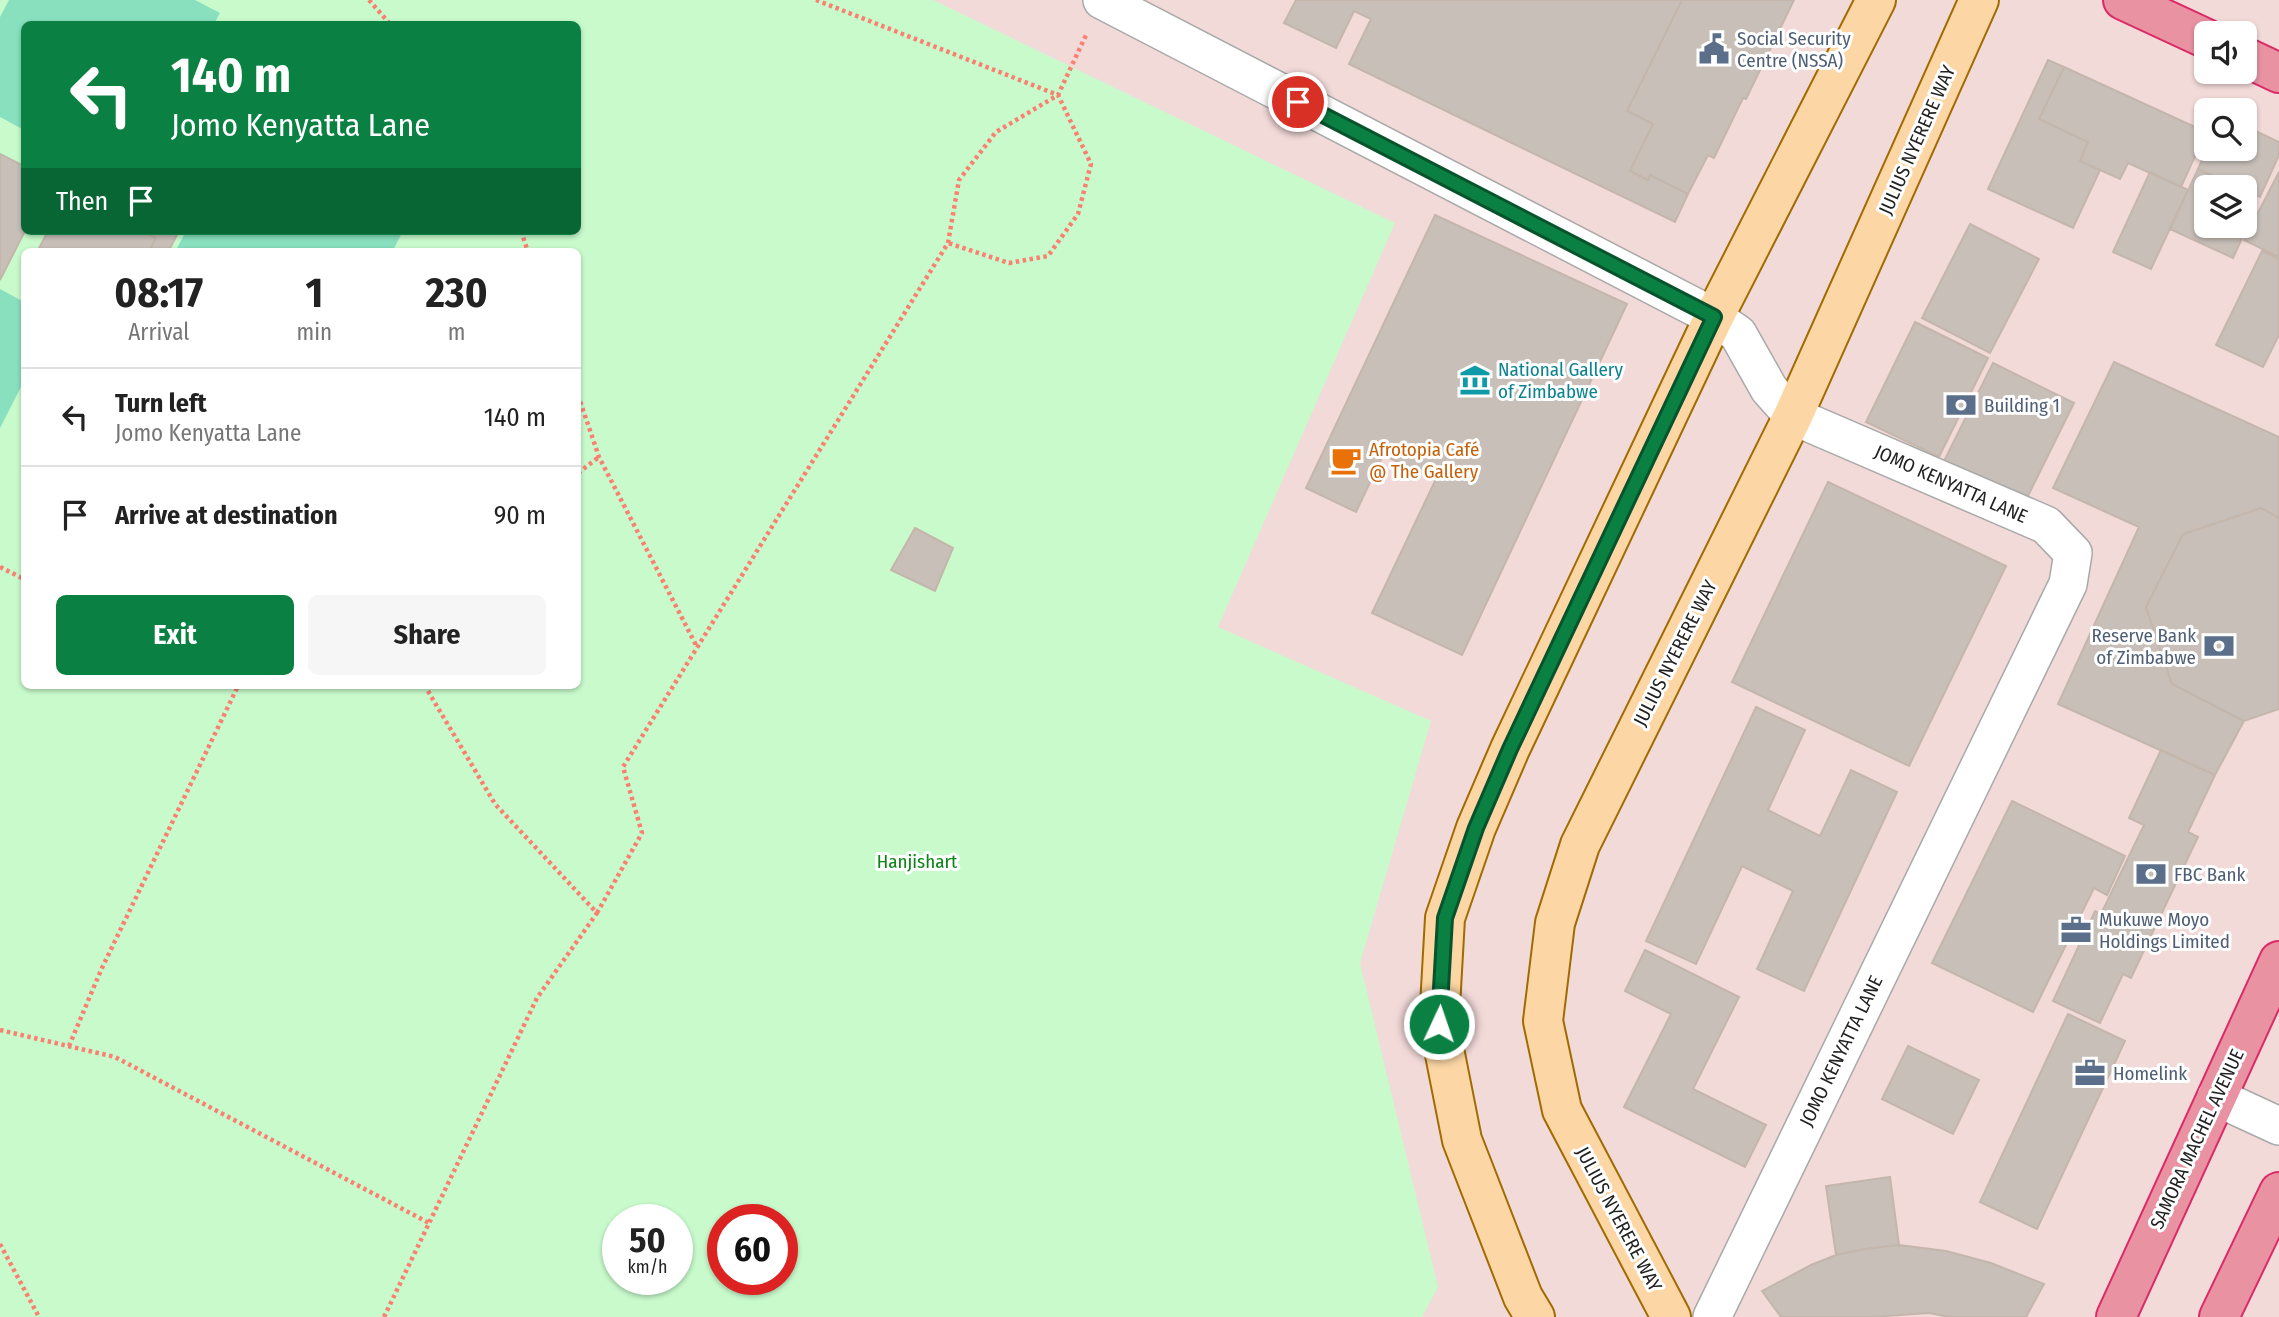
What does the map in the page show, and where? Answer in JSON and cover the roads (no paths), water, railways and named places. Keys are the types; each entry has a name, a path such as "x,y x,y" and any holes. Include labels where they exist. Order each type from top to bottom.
{"highway":[{"path":"2123,0 2194,33"},
{"path":"2257,63 2279,73"},
{"name":"SAMORA MACHEL AVENUE","path":"2116,1317 2279,961"},
{"path":"2219,1317 2279,1192"}],"main road":[{"path":"1535,1317 1523,1297 1462,1140 1439,1024 1445,918 1476,828 1510,749 1714,317 1876,0"},
{"name":"JULIUS NYERERE WAY","path":"1671,1317 1562,1110 1543,1021 1555,923 1580,845 1793,416 1979,0"}],"street":[{"name":"JOMO KENYATTA LANE","path":"1103,0 1714,317 1738,334 1769,389 1793,416 2046,525 2073,553 2068,584 1712,1317"},
{"path":"2216,1097 2279,1126"}],"place":[{"name":"Social Security Centre (NSSA)","path":"1714,49"},
{"name":"National Gallery of Zimbabwe","path":"1475,380"},
{"name":"Building 1","path":"1961,405"},
{"name":"Afrotopia Café @ The Gallery","path":"1346,460"},
{"name":"Reserve Bank of Zimbabwe","path":"2219,646"},
{"name":"FBC Bank","path":"2151,874"},
{"name":"Mukuwe Moyo Holdings Limited","path":"2076,930"},
{"name":"Homelink","path":"2090,1073"}],"park label":[{"name":"Hanjishart","path":"917,861"}]}
